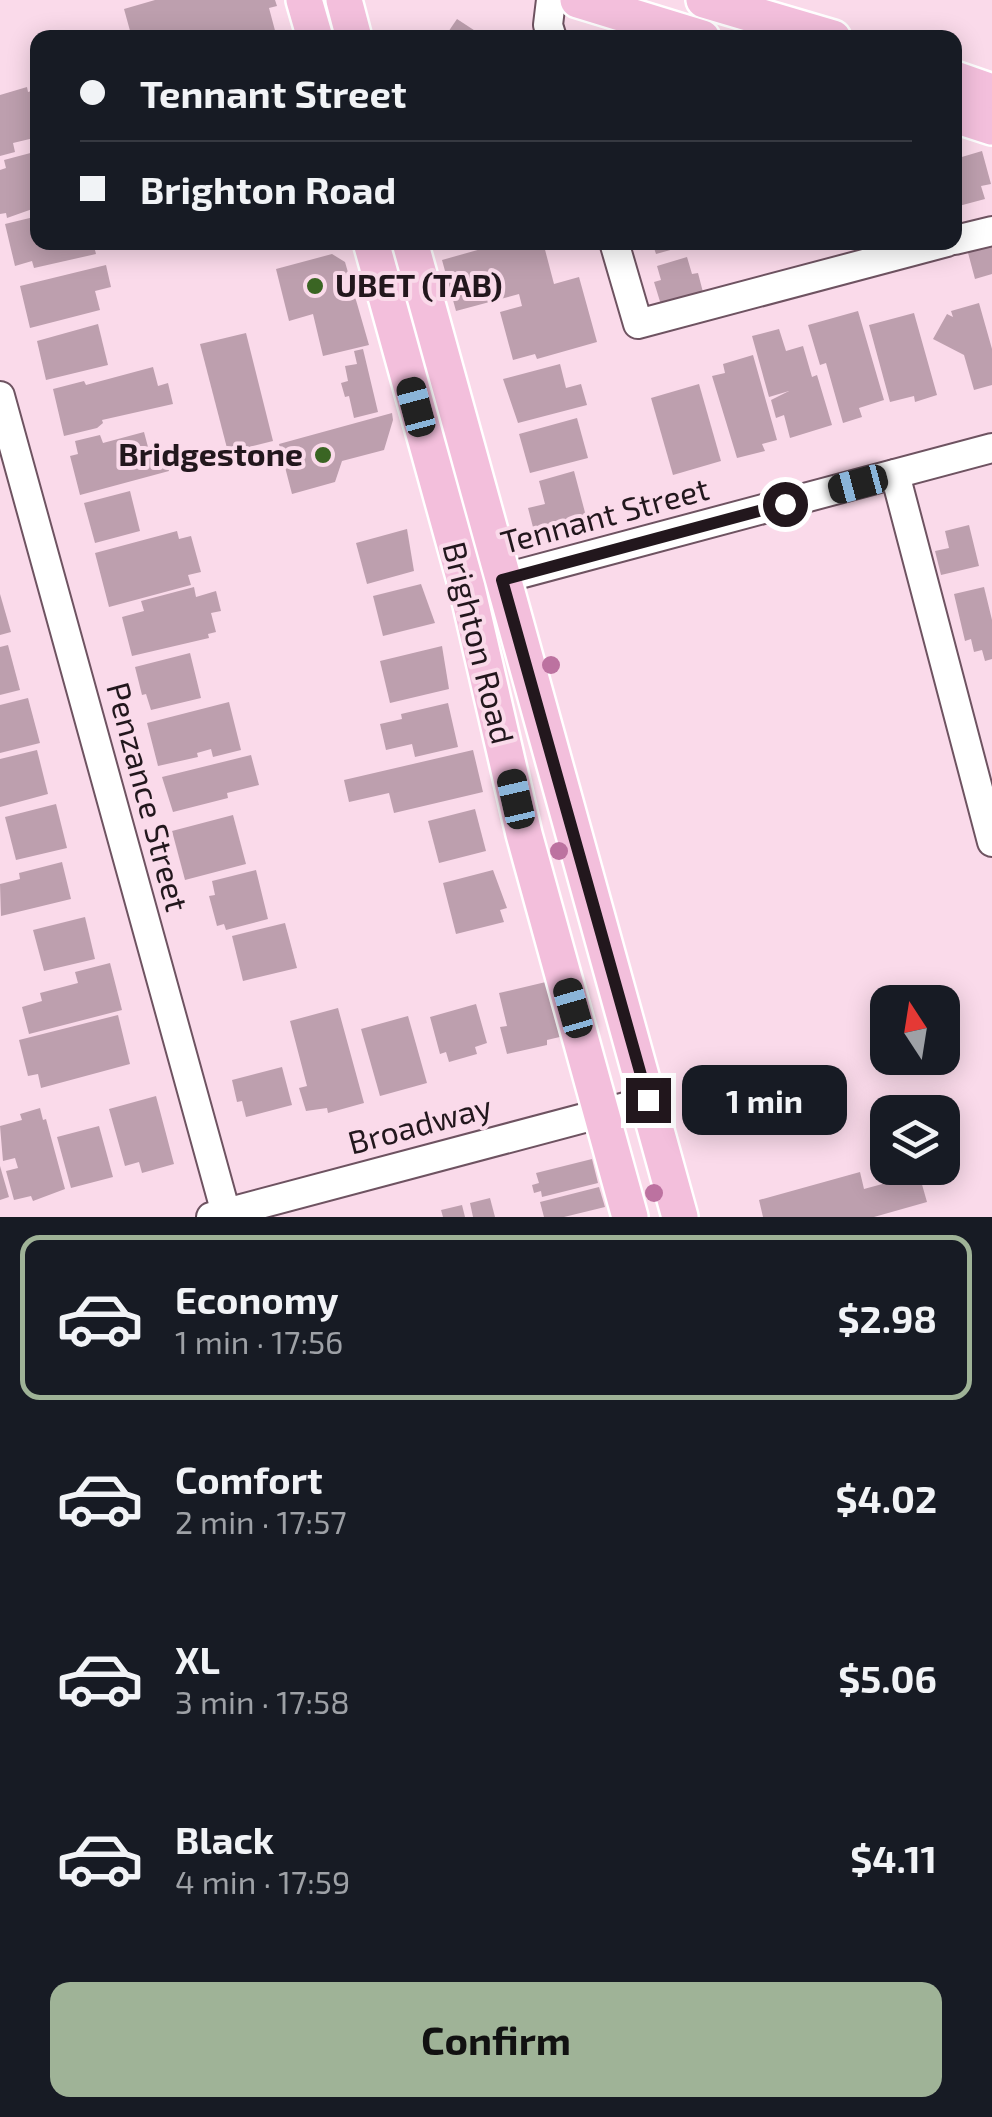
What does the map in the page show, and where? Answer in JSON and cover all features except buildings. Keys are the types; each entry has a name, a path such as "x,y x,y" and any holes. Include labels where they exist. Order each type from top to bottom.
{"main road":[{"path":"304,0 313,30"},
{"path":"344,0 352,30"},
{"path":"355,30 361,0"},
{"path":"578,0 676,30"},
{"path":"704,0 806,30"},
{"path":"962,81 992,92"},
{"path":"962,117 992,127"},
{"name":"Brighton Road","path":"373,250 466,588 524,834 630,1217"},
{"name":"Brighton Road","path":"412,250 680,1217"}],"street":[{"path":"550,30 551,0"},
{"path":"962,238 992,230"},
{"path":"616,250 638,324 917,250"},
{"name":"Penzance Street","path":"0,396 220,1216"},
{"name":"Tennant Street","path":"466,588 992,448"},
{"path":"895,474 992,842"},
{"name":"Broadway","path":"220,1216 648,1100"}],"place":[{"name":"UBET (TAB)","path":"315,286"},
{"name":"Bridgestone","path":"323,455"}],"route":[{"path":"648,1100 502,580 785,504"}]}
